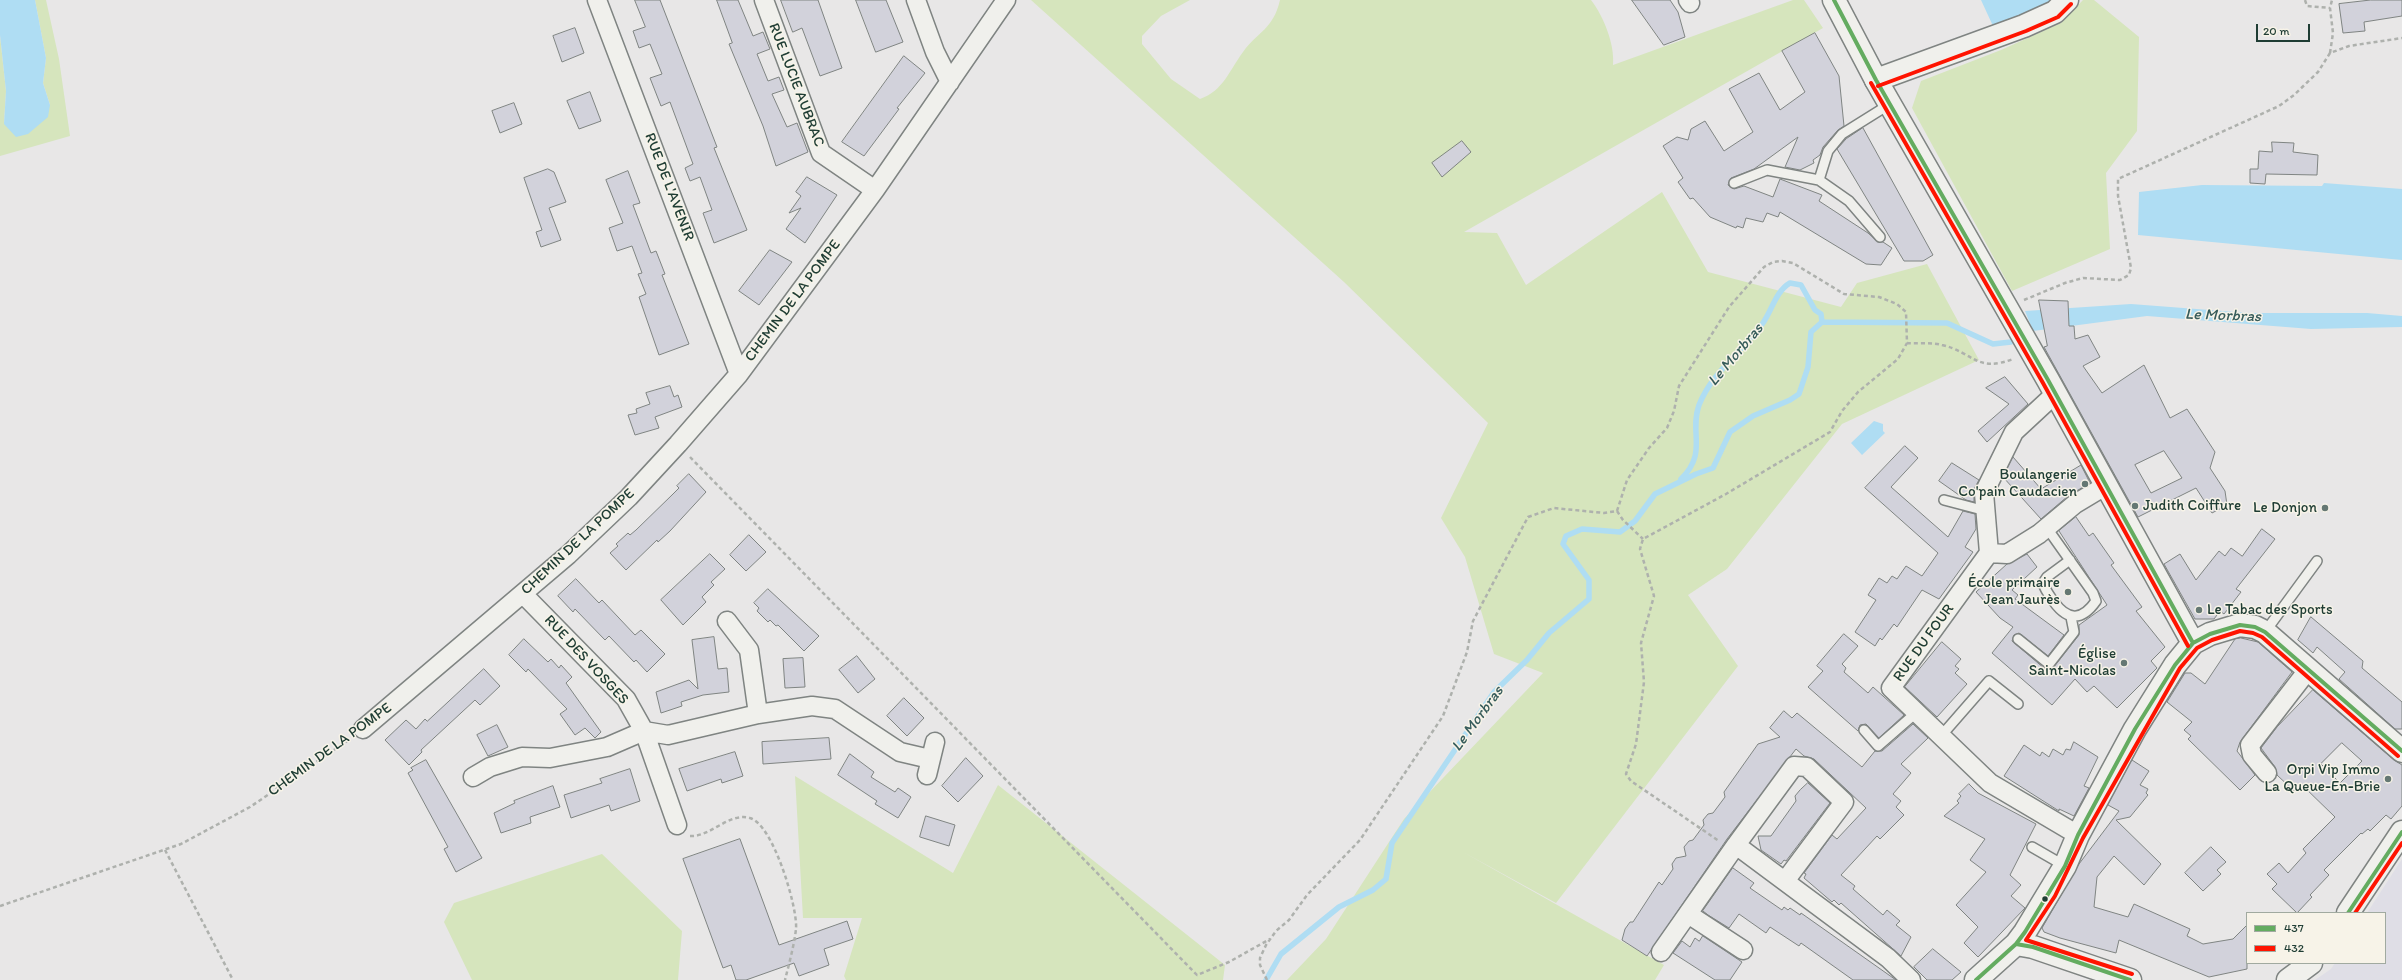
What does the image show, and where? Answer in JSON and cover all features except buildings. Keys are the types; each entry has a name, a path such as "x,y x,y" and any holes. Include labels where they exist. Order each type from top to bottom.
{"main road":[{"path":"1834,0 1876,80 2055,394 2193,643"},
{"path":"1876,80 2030,23 2055,12 2067,0"},
{"path":"1984,977 2016,944 2042,905 2065,866 2078,835 2135,729 2175,665 2193,643 2210,634 2240,625 2255,627 2265,632 2402,751"},
{"path":"2349,912 2402,832"},
{"path":"2016,944 2033,947 2130,980"},
{"path":"2288,980 2310,964"}],"street":[{"name":"RUE DE L'AVENIR","path":"597,0 739,374"},
{"name":"RUE LUCIE AUBRAC","path":"764,0 821,153 876,190"},
{"path":"916,0 935,52 950,82"},
{"name":"CHEMIN DE LA POMPE","path":"363,729 568,555 629,497 678,444 739,374 876,190 1006,0"},
{"path":"2055,394 2014,432 1984,493 1989,553 2007,554 2047,528 2075,504 2105,486"},
{"name":"RUE DU FOUR","path":"1989,553 1891,688 1990,783 2078,835"},
{"name":"RUE DES VOSGES","path":"523,594 626,699 644,731 677,825"},
{"path":"727,621 750,650 758,714"},
{"path":"2267,773 2252,755 2250,745 2308,670"},
{"path":"473,777 490,767 522,757 550,758 607,747 644,731 668,736 758,714 812,706 835,709 900,752 930,759"},
{"path":"1661,952 1794,766 1807,767 1844,802 1785,881"},
{"path":"1734,848 1785,881 1888,958 1911,980"},
{"path":"1688,914 1743,950"}],"lane":[{"path":"1819,180 1828,151 1842,134 1890,104"},
{"path":"1734,183 1767,170 1819,180 1849,201 1880,238"},
{"path":"1944,500 1986,511"},
{"path":"2047,528 2094,593 2096,601 2092,606 2078,616 2071,617 2062,613 2045,589 2043,583 2047,577 2070,560"},
{"path":"2265,632 2317,561"},
{"path":"2018,639 2049,664 2074,632 2071,617"},
{"path":"1941,736 1989,681 2018,704"},
{"path":"1864,730 1878,746 1917,712"},
{"path":"2032,847 2065,866"}],"path":[{"path":"2305,0 2307,6 2330,8"},
{"path":"2006,309 2065,283 2083,278 2120,280 2129,275 2131,268 2118,196 2118,179 2251,121 2279,106 2294,95 2318,72 2330,53 2333,33 2330,8 2332,0"},
{"path":"2330,53 2349,46 2402,38"},
{"path":"1617,511 1627,480 1649,448 1667,428 1674,411 1679,386 1729,307 1764,267 1773,262 1782,261 1793,263 1844,294 1879,297 1897,304 1906,312 1907,343 1898,359 1858,392 1842,411 1830,432 1726,494 1643,539 1640,549 1654,596 1641,643 1644,682 1636,744 1626,774 1655,798 1734,848"},
{"path":"1907,343 1942,345 1972,359 1993,365 2012,359"},
{"path":"678,444 1197,975 1229,962 1270,939 1289,920 1307,895 1360,840 1443,716 1467,652 1473,621 1528,517 1554,508 1604,513 1617,511"},
{"path":"1617,511 1623,520 1643,539"},
{"name":"CHEMIN DE LA POMPE","path":"0,906 165,850 187,841 250,807 291,781 363,729"},
{"path":"677,825 683,836 694,836 727,822 749,817 757,820 774,845 790,896 796,928 786,980"},
{"path":"165,850 233,980"},
{"path":"1267,980 1261,968 1260,958 1270,939"}],"shaded area":[{"path":"2402,859 2402,980 2315,980 2331,969 2334,964 2386,964 2386,912 2368,912"}],"green space":[{"path":"35,0 46,0 59,59 70,136 0,156 0,35 6,91 4,124 50,105 43,83 46,58"},
{"path":"1031,0 1190,0 1161,16 1142,36 1142,44 1171,79 1200,99 1214,91 1225,80 1243,52 1269,24 1277,10 1280,0 1591,0 1608,31 1612,49 1613,65 1793,0 1804,0 1823,28 1464,232 1497,233 1526,285 1662,192 1708,272 1841,307 1857,283 1927,264 1979,360 1842,424 1727,569 1688,595 1738,666 1556,903 1463,852 1664,965 1655,980 1287,980 1326,939 1404,819 1543,673 1494,654 1465,557 1441,518 1488,423 1344,282"},
{"path":"2083,0 2094,0 2139,37 2137,131 2106,173 2110,249 2012,291 1912,108 1921,81 2001,50 2061,23"},
{"path":"795,776 953,873 998,785 1225,965 1223,980 846,980 844,976 862,918 803,918"},
{"path":"602,854 682,931 678,980 472,980 444,922 454,903"}],"water":[{"path":"0,0 35,0 46,58 43,83 50,105 48,117 28,134 16,137 4,124 6,91 0,35"},
{"path":"1981,0 2052,0 2045,7 1993,26"},
{"path":"2324,183 2402,189 2402,260 2138,235 2139,192 2202,185 2322,186"},
{"path":"2131,304 2249,313 2367,313 2402,316 2402,327 2311,329 2147,316 2033,331 2025,311"},
{"path":"1874,421 1883,424 1883,431 1885,433 1862,455 1851,443"}],"waterway":[{"name":"Le Morbras","path":"1681,479 1689,470 1694,460 1696,452 1696,415 1705,393 1720,372 1763,323 1785,286 1790,283 1801,285 1815,310 1821,314 1822,322"},
{"name":"Le Morbras","path":"1266,980 1281,954 1339,907 1373,890 1386,879 1392,843 1494,692 1527,660 1549,633 1589,599 1589,580 1563,544 1566,536 1582,529 1620,532 1635,521 1655,494 1696,474 1713,468 1730,432 1753,416 1790,400 1799,394 1808,367 1811,332 1822,322 1947,323 1993,344 2011,342"}],"transit line":[{"name":"437","path":"1834,0 1876,80 2048,380 2193,643"},
{"name":"432","path":"1878,86 2026,31 2058,17 2071,4"},
{"name":"432","path":"1871,83 2043,383 2188,646"},
{"name":"437","path":"1976,980 2016,944 2025,932 2065,866 2078,835 2135,729 2175,665 2193,643 2210,634 2240,625 2255,627 2265,632 2402,751"},
{"name":"432","path":"2132,974 2026,940 2055,896 2083,838 2180,668 2197,648 2212,640 2240,631 2253,633 2262,637 2398,756"},
{"name":"437","path":"2349,912 2402,832"},
{"name":"432","path":"2356,912 2402,843"},
{"name":"437","path":"2016,944 2033,947 2130,980"}],"place":[{"name":"Boulangerie Co'pain Caudacien","path":"2085,484"},
{"name":"Judith Coiffure","path":"2135,506"},
{"name":"Le Donjon","path":"2325,508"},
{"name":"École primaire Jean Jaurès","path":"2068,592"},
{"name":"Le Tabac des Sports","path":"2199,610"},
{"name":"Église Saint-Nicolas","path":"2124,663"},
{"name":"Orpi Vip Immo La Queue-En-Brie","path":"2388,779"}]}
